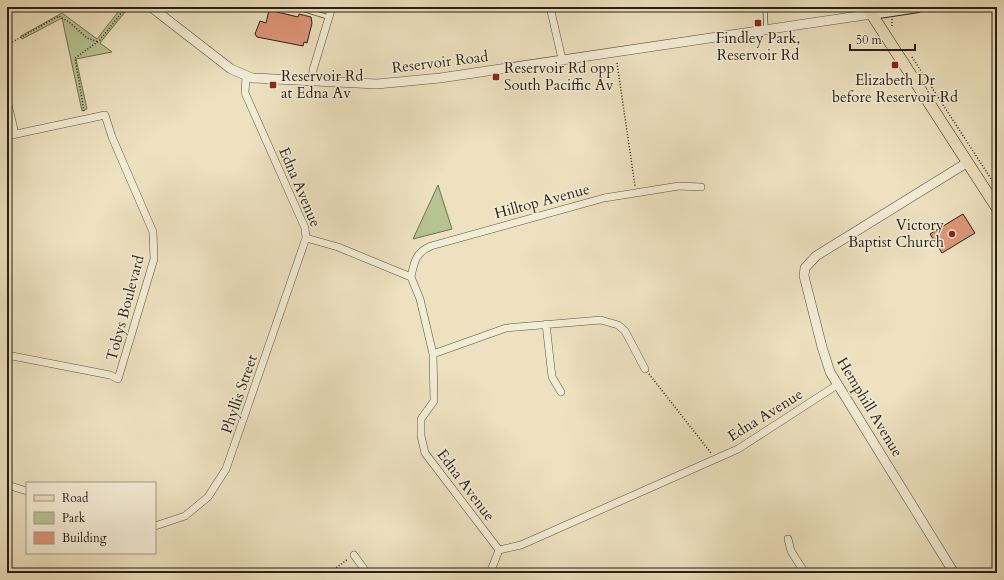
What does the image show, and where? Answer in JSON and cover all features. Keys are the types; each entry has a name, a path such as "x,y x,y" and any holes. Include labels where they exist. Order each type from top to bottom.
{"main road":[{"path":"918,7 869,11 997,208"}],"street":[{"name":"Reservoir Road","path":"151,7 231,69 246,76 259,79 378,84 411,81 766,30 869,11"},
{"path":"312,82 312,70 332,7"},
{"path":"550,7 562,59"},
{"name":"Edna Avenue","path":"246,76 245,93 305,228 306,238 345,250 411,277 420,299 433,354 434,401 421,419 421,436 425,454 499,550 521,545 738,449 837,385"},
{"path":"7,100 11,135 86,119"},
{"name":"Tobys Boulevard","path":"7,355 110,375 118,379 154,259 153,232 104,115 86,119"},
{"name":"Hemphill Avenue","path":"954,573 830,372 806,288 804,276 805,268 816,256 968,162"},
{"name":"Hilltop Avenue","path":"411,277 416,257 419,253 431,246 604,198 679,186 701,187"},
{"name":"Phyllis Street","path":"156,526 185,516 208,497 226,469 306,238"},
{"path":"433,354 495,330 601,320 618,325 624,331 645,369"},
{"path":"546,324 552,377 561,392"},
{"path":"7,485 26,491"},
{"path":"788,539 791,551 805,573"},
{"path":"490,573 499,550"},
{"path":"354,555 368,573"}],"lane":[{"path":"296,7 328,17"},
{"path":"766,7 766,30"}],"path":[{"path":"86,119 74,62 78,55 98,42 126,7"},
{"path":"7,45 60,16 70,22 87,38 98,42"},
{"path":"892,27 893,21"},
{"path":"908,51 997,188"},
{"path":"617,63 636,192"},
{"path":"645,369 716,459"},
{"path":"329,573 354,555"}],"green space":[{"path":"122,7 129,7 100,43 112,52 76,59 87,109 82,111 62,18 22,39 21,36 62,13 97,39"},
{"path":"438,185 452,229 413,239"}],"building":[{"path":"269,10 298,17 299,14 311,17 312,23 307,43 304,42 303,46 257,37 255,34 260,21 266,23"},
{"name":"Victory Baptist Church","path":"963,214 975,233 942,253 930,234"}],"place":[{"name":"Findley Park, Reservoir Rd","path":"758,23"},
{"name":"Elizabeth Dr before Reservoir Rd","path":"895,65"},
{"name":"Reservoir Rd opp South Paciffic Av","path":"496,77"},
{"name":"Reservoir Rd at Edna Av","path":"273,85"},
{"name":"Victory Baptist Church","path":"952,234"}]}
